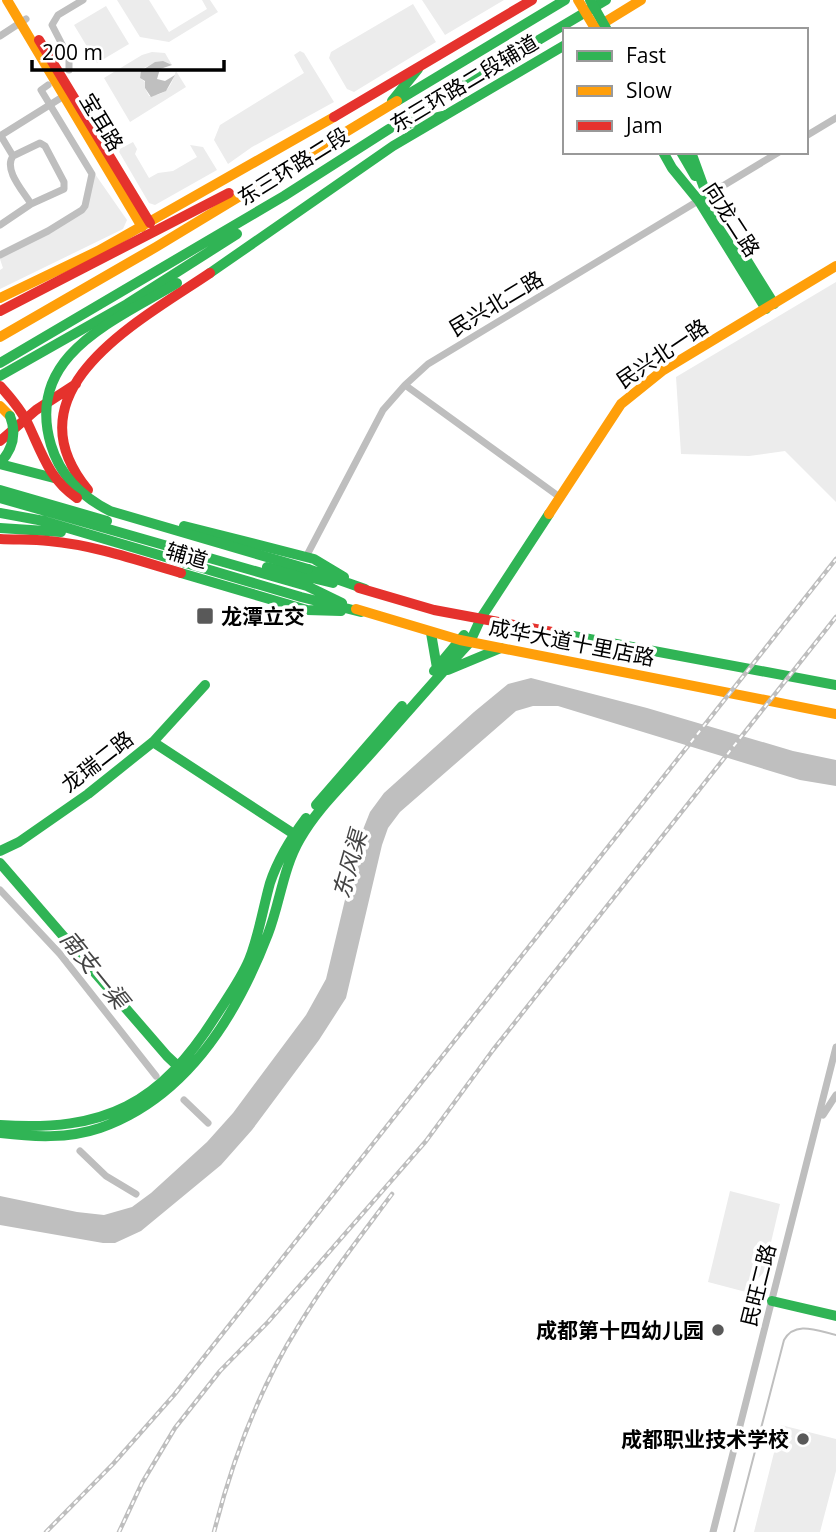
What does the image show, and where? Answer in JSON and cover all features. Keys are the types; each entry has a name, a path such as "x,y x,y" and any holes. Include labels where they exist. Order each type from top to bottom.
{"main road":[{"name":"宝耳路","path":"7,0 23,21"},
{"name":"宝耳路","path":"15,0 23,21 63,97 146,228"},
{"name":"东三环路二段辅道","path":"0,298 32,285 146,228 532,0"},
{"name":"东三环路二段","path":"0,337 156,247 565,0"},
{"path":"578,0 592,28"},
{"path":"590,0 606,28"},
{"name":"东三环路二段","path":"0,363 284,196 389,129 606,0"},
{"path":"596,28 642,0"},
{"path":"611,18 617,28"},
{"name":"东三环路二段辅道","path":"89,492 72,471 62,448 61,435 65,407 77,384 107,346 132,323 217,269 370,160 563,46"},
{"path":"385,110 418,69"},
{"path":"389,129 442,116"},
{"name":"向龙二路","path":"664,154 672,168 703,199 770,306"},
{"path":"671,154 703,199"},
{"path":"682,154 703,199"},
{"name":"向龙二路","path":"692,154 703,199"},
{"path":"0,309 22,301 146,228 269,177"},
{"path":"110,511 88,499 72,484 52,453 46,422 49,391 59,368 75,349 90,337 174,280 284,196"},
{"name":"民兴北一路","path":"182,1070 216,1034 256,967 270,930 297,836 465,641 621,404 662,370 836,266"},
{"path":"0,376 174,280"},
{"path":"0,441 36,410 77,384"},
{"path":"0,386 28,425 45,467 69,494 88,504 306,578"},
{"path":"0,406 10,416 15,432 10,451 0,463 48,476 120,507 306,578 361,612"},
{"path":"0,490 306,578"},
{"path":"0,498 177,547 306,578"},
{"path":"0,513 306,578"},
{"path":"0,528 89,534"},
{"name":"辅道","path":"0,539 49,541 117,554 307,611 361,612"},
{"name":"成华大道十里店路","path":"306,578 365,589 434,610 836,685"},
{"name":"成华大道十里店路","path":"361,612 465,641 836,713"},
{"path":"430,633 439,670 501,648"},
{"name":"龙瑞二路","path":"0,851 19,842 88,794 153,742 205,685"},
{"path":"153,742 297,836"},
{"path":"0,863 182,1070"},
{"path":"0,1125 45,1128 94,1121 146,1096 182,1070"},
{"path":"0,1133 46,1136 75,1134 100,1128 150,1104 182,1070"},
{"path":"772,1301 836,1316"}],"street":[{"path":"0,36 23,21"},
{"path":"13,156 0,136 63,97"},
{"path":"808,135 836,118"},
{"path":"0,225 31,205 64,189 64,182 50,155 40,143 13,156 9,161 9,168 31,205"},
{"name":"民兴北二路","path":"306,578 383,410 405,385 428,365 776,154"},
{"path":"405,385 561,498"},
{"name":"民旺二路","path":"713,1532 836,1047"},
{"path":"818,1123 836,1096"},
{"path":"80,1151 106,1176 136,1194"}],"shaded area":[{"path":"117,0 149,0 169,32 207,9 202,0 210,0 218,12 169,42 140,37"},
{"path":"422,0 504,0 445,35"},
{"path":"413,4 436,42 354,92 347,89 329,58 331,52"},
{"path":"106,6 129,44 97,63 74,25"},
{"path":"300,51 304,53 334,102 252,147 228,164 214,140 220,125 304,73 294,55"},
{"path":"152,52 165,53 172,65 156,62 142,69 140,78 145,82 149,96 160,94 167,89 176,71 186,87 130,122 104,78 142,55"},
{"path":"163,61 172,65 160,69 157,79 165,81 175,75 166,91 151,97 145,88 145,81 140,78 141,71 155,62"},
{"path":"133,142 137,149 135,154 149,178 158,173 173,171 197,157 190,145 203,147 217,170 155,205 149,203 118,150"},
{"path":"95,174 127,220 123,229 0,289 0,270 3,268 0,259 85,210"},
{"path":"836,282 836,502 785,451 749,456 681,454 676,377"},
{"path":"531,678 647,708 793,751 836,760 836,786 800,780 558,706 533,706 516,711 400,812 388,828 346,998 319,1040 252,1130 221,1165 141,1231 115,1243 0,1225 0,1196 104,1215 132,1207 207,1142 233,1113 306,1015 326,979 360,837 370,812 384,793 474,712 508,684"},
{"path":"730,1191 780,1204 764,1272 746,1292 708,1282"},
{"path":"781,1425 836,1439 836,1471 820,1532 754,1532"}],"waterway":[{"name":"南支一渠","path":"69,70 69,58 52,25 58,15 83,0"},
{"name":"南支一渠","path":"0,255 48,231 85,206 92,174 41,90 48,85"},
{"name":"南支一渠","path":"0,890 60,954 156,1076"},
{"name":"南支一渠","path":"184,1100 208,1123"},
{"path":"734,1532 784,1340 794,1330 801,1329 836,1335"}],"railway":[{"path":"46,1532 113,1464 174,1395 836,559"},
{"path":"119,1532 142,1483 175,1428 220,1371 268,1322 426,1141 493,1050 836,617"},
{"path":"214,1532 229,1478 249,1425 285,1349 321,1291 392,1194"}],"traffic: fast":[{"path":"397,101 565,0"},
{"path":"590,0 606,28"},
{"path":"0,363 284,196 389,129 606,0"},
{"path":"210,273 393,146 563,46"},
{"path":"392,101 418,69"},
{"path":"404,125 442,116"},
{"path":"664,154 699,201 766,309"},
{"path":"682,154 695,176"},
{"path":"692,154 707,196 774,304"},
{"path":"0,376 127,304 237,234"},
{"path":"177,283 103,327 81,344 63,364 51,387 46,414 55,456 73,484 110,511 308,569"},
{"path":"0,463 12,441 10,416"},
{"path":"0,464 54,478"},
{"path":"0,490 107,521"},
{"path":"0,498 307,586 342,603"},
{"path":"0,513 44,521 301,597 361,612"},
{"path":"0,1133 50,1136 88,1132 131,1114 183,1075 205,1050 241,994 268,934 294,850 307,828 330,798 470,642 481,618 549,514"},
{"path":"184,526 314,559 344,577"},
{"path":"0,528 61,532"},
{"path":"267,567 333,583"},
{"path":"308,569 365,589"},
{"path":"181,573 307,610 341,611"},
{"path":"552,632 836,685"},
{"path":"431,633 437,668"},
{"path":"434,671 464,635"},
{"path":"448,670 501,648"},
{"path":"0,851 19,842 88,794 153,742 205,685"},
{"path":"316,805 402,706"},
{"path":"153,742 300,838"},
{"path":"0,1125 37,1126 100,1117 151,1091 174,1071 196,1045 242,974 256,941 273,874 285,849 306,818"},
{"path":"0,863 167,1056 183,1071"},
{"path":"772,1301 836,1316"}],"traffic: slow":[{"path":"7,0 142,227"},
{"path":"578,0 595,28"},
{"path":"597,27 641,0"},
{"path":"0,337 156,247 397,101"},
{"path":"0,298 98,251 334,117"},
{"path":"549,514 621,404 662,371 836,266"},
{"path":"0,406 10,416"},
{"path":"356,609 460,640 836,714"}],"traffic: jam":[{"path":"334,117 532,0"},
{"path":"39,40 150,223"},
{"path":"0,311 229,193"},
{"path":"88,490 67,454 62,421 72,390 92,362 119,336 210,273"},
{"path":"0,441 36,410 76,384"},
{"path":"0,386 23,415 53,475 77,498"},
{"path":"0,539 43,540 82,546 181,573"},
{"path":"359,588 434,610 552,632"}],"place":[{"name":"龙潭立交","path":"205,616"},
{"name":"成都第十四幼儿园","path":"718,1330"},
{"name":"成都职业技术学校","path":"803,1439"}],"water label":[{"name":"东风渠","path":"349,864"}]}
